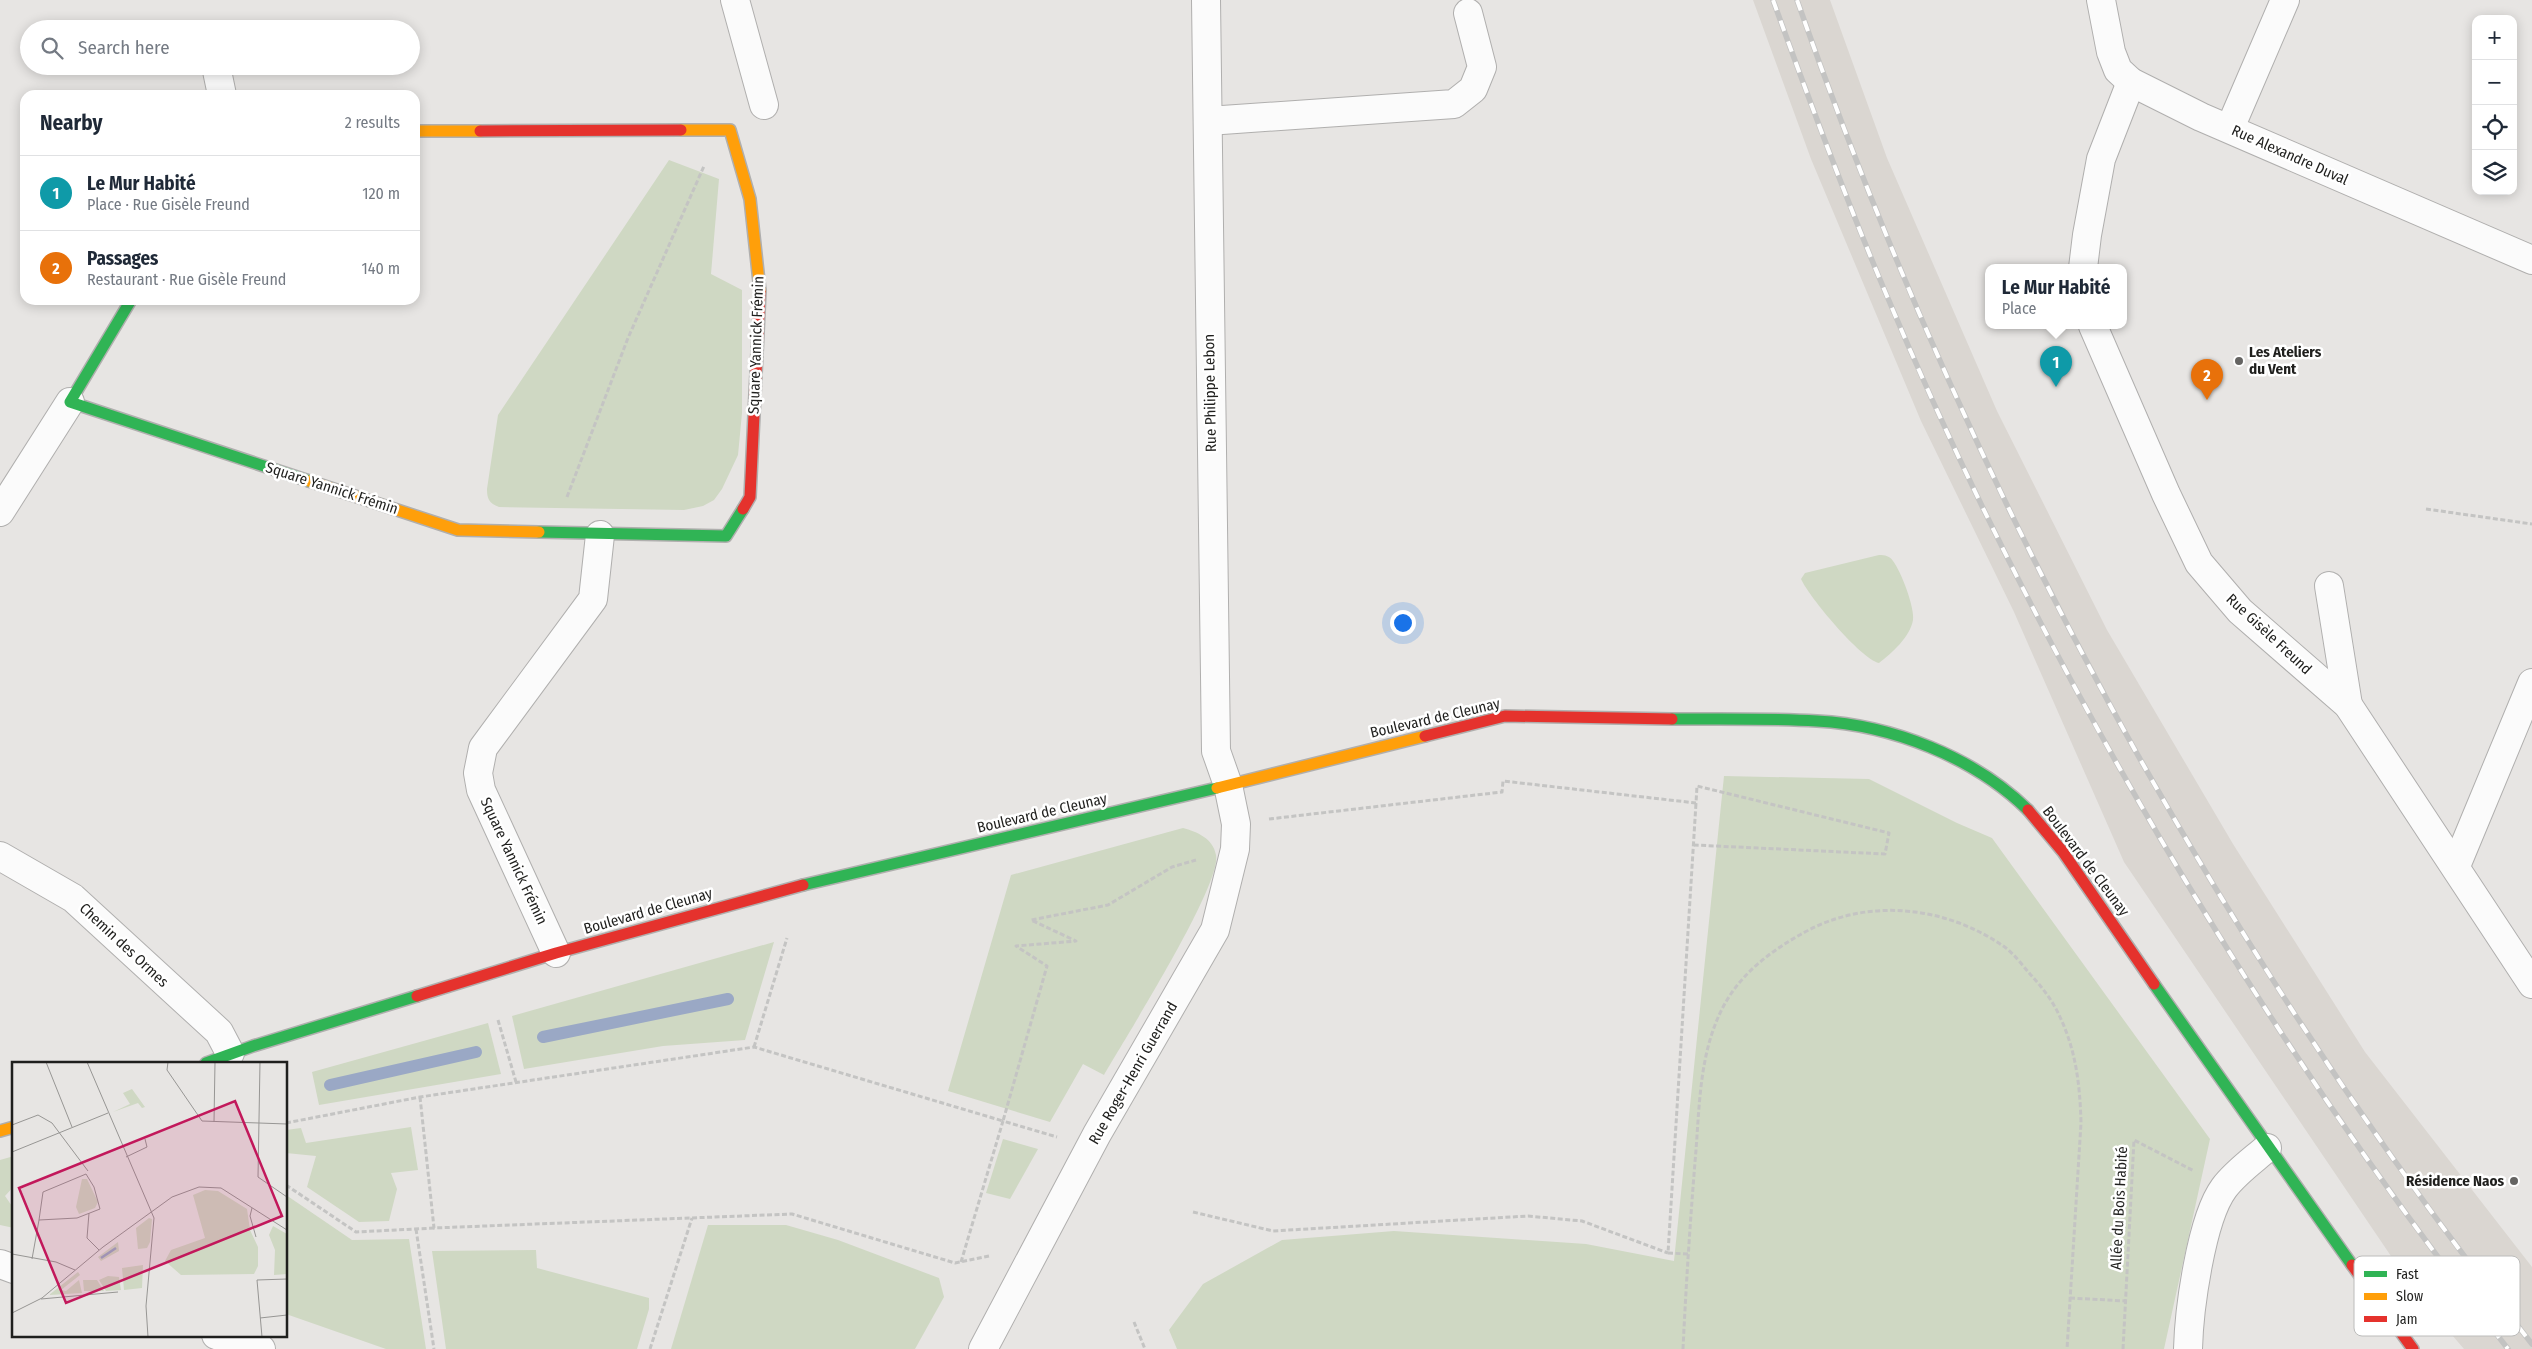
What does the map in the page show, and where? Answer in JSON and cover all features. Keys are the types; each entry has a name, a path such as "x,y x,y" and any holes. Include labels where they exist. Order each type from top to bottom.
{"main road":[{"path":"420,131 730,130"},
{"name":"Square Yannick Frémin","path":"70,402 458,530 568,532 600,535 726,536 750,497 760,287 750,199 730,130"},
{"path":"70,402 128,305"},
{"name":"Boulevard de Cleunay","path":"218,1058 556,953 758,896 1228,785 1505,716 1818,721 1873,729 1920,742 1982,773 2038,819 2110,919 2266,1148 2354,1268"},
{"path":"0,1131 12,1127"},
{"name":"Boulevard de Cleunay","path":"2403,1336 2413,1349"}],"street":[{"path":"735,0 764,105"},
{"name":"Rue Philippe Lebon","path":"1206,0 1216,751 1228,785"},
{"name":"Rue Alexandre Duval","path":"2101,0 2111,52 2118,70 2131,82 2230,128 2532,260"},
{"path":"2230,128 2285,0"},
{"path":"1208,122 1454,104 1473,89 1482,67 1468,13"},
{"path":"218,75 221,90"},
{"path":"2083,264 2101,159 2131,82"},
{"name":"Rue Gisèle Freund","path":"2094,329 2166,494 2199,563 2240,611 2348,705 2456,866 2532,984"},
{"path":"0,512 70,402"},
{"name":"Square Yannick Frémin","path":"556,953 482,790 478,773 483,748 593,599 600,535"},
{"path":"2329,586 2348,705"},
{"path":"2456,866 2532,683"},
{"name":"Rue Roger-Henri Guerrand","path":"983,1349 1097,1134 1215,930 1236,836 1228,785"},
{"name":"Chemin des Ormes","path":"0,856 73,898 219,1032 218,1058"},
{"path":"2188,1349 2189,1321 2197,1273 2216,1200 2225,1187 2266,1148"},
{"path":"0,1264 12,1268"},
{"path":"219,1336 261,1349"}],"path":[{"path":"568,532 566,494 628,338 705,163 730,130"},
{"path":"2426,509 2532,524"},
{"path":"961,1262 1047,966 1016,946 1076,941 1031,920 1108,905 1172,867 1236,836 1502,792 1503,781 1696,803"},
{"path":"1668,1253 1694,845 1696,786 1889,833 1885,854 1694,845"},
{"path":"1684,1349 1688,1254 1702,1069 1715,1022 1728,998 1744,977 1763,958 1792,939 1820,924 1856,912 1893,909 1937,915 1976,930 2008,950 2043,988 2060,1015 2077,1066 2081,1123 2067,1349"},
{"path":"754,1047 786,938"},
{"path":"498,1020 516,1082"},
{"path":"288,1123 420,1097 754,1047 1058,1138"},
{"path":"420,1097 434,1228"},
{"name":"Allée du Bois Habité","path":"2123,1349 2134,1140 2225,1187"},
{"path":"288,1185 356,1232 792,1214 955,1263 989,1256"},
{"path":"1193,1212 1273,1231 1537,1217 1582,1221 1668,1253 1688,1254"},
{"path":"650,1349 692,1218"},
{"path":"416,1229 434,1349"},
{"path":"2070,1298 2126,1301"},
{"path":"1134,1322 1145,1349"}],"shaded area":[{"path":"1753,0 1830,0 1887,158 1997,411 2107,630 2233,844 2365,1052 2532,1267 2532,1349 2464,1349 2453,1336 2520,1336 2520,1256 2391,1256 2124,862 2014,612 1921,421 1811,159"}],"green space":[{"path":"669,160 719,179 711,274 742,290 742,413 738,455 722,489 714,500 703,506 684,510 499,507 489,500 487,495 498,415"},
{"path":"1879,555 1892,559 1900,573 1912,607 1913,620 1904,638 1879,663 1860,651 1836,626 1814,599 1801,579 1805,573"},
{"path":"1724,776 1869,779 1957,823 1992,838 2210,1139 2164,1349 1177,1349 1169,1330 1203,1284 1282,1240 1394,1231 1586,1244 1674,1261"},
{"path":"1183,828 1199,834 1212,844 1216,855 1214,872 1204,897 1170,963 1104,1075 1083,1064 1050,1122 948,1091 1011,875"},
{"path":"774,942 745,1040 663,1046 524,1069 512,1016"},
{"path":"488,1023 501,1074 319,1105 312,1072"},
{"path":"411,1127 418,1170 391,1173 397,1189 389,1221 359,1222 307,1187 316,1156 288,1153 288,1130 301,1128 306,1143"},
{"path":"1003,1139 1038,1149 1010,1199 986,1193"},
{"path":"12,1157 12,1188 5,1196 12,1206 12,1228 0,1225 0,1160"},
{"path":"288,1196 352,1240 409,1239 426,1349 386,1349 288,1315"},
{"path":"708,1225 786,1225 838,1240 939,1278 944,1297 915,1349 671,1349"},
{"path":"536,1250 537,1268 649,1298 649,1309 637,1349 446,1349 432,1251"}],"waterway":[{"path":"543,1037 728,999"},
{"path":"330,1085 476,1052"}],"railway":[{"path":"1773,0 1813,109 1884,289 1946,430 2013,569 2085,705 2161,840 2242,972 2327,1101 2438,1256"},
{"path":"1797,0 1864,180 1938,357 2020,532 2109,702 2204,869 2307,1032 2416,1191 2465,1256"},
{"path":"2520,1328 2532,1344"},
{"path":"2498,1336 2508,1349"}],"traffic: fast":[{"path":"128,305 70,402 309,481"},
{"path":"539,532 726,536 743,509"},
{"path":"1672,719 1799,720 1845,724 1874,729 1930,747 1957,760 1983,774 2007,791 2028,810"},
{"path":"803,885 1217,788"},
{"path":"2154,984 2352,1265"},
{"path":"209,1062 253,1046 417,996"}],"traffic: slow":[{"path":"681,130 730,130 750,199 760,291"},
{"path":"420,131 480,131"},
{"path":"309,481 458,530 539,532"},
{"path":"1217,788 1425,736"},
{"path":"0,1131 12,1128"}],"traffic: jam":[{"path":"480,131 681,130"},
{"path":"743,509 750,497 760,291"},
{"path":"1425,736 1505,716 1672,719"},
{"path":"2028,810 2063,852 2154,984"},
{"path":"417,996 556,953 803,885"},
{"path":"2404,1336 2413,1349"}],"place":[{"name":"Les Ateliers du Vent","path":"2239,361"},
{"name":"Le Mur Habité","path":"2056,387"},
{"name":"Passages","path":"2207,400"},
{"name":"Résidence Naos","path":"2514,1181"}]}
